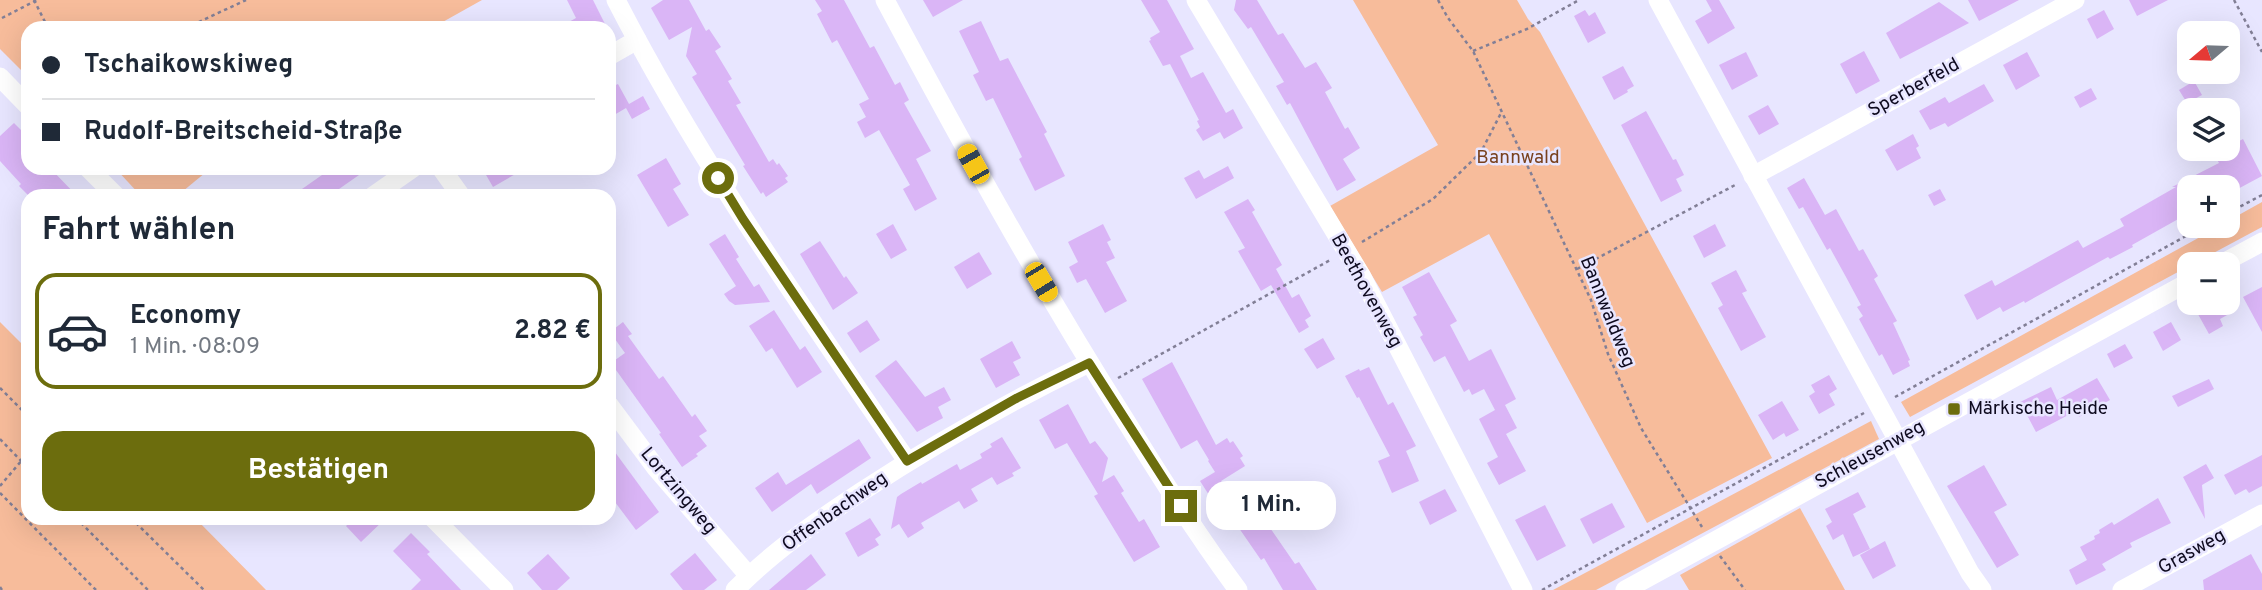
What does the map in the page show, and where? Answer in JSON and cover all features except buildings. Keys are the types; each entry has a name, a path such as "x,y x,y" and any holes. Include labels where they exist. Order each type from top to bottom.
{"street":[{"path":"616,0 743,219 907,461"},
{"path":"885,0 1017,242 1089,363 1232,588"},
{"name":"Beethovenweg","path":"1196,0 1368,289 1523,590"},
{"path":"1658,0 1970,573 1982,590"},
{"name":"Sperberfeld","path":"1753,176 2075,0"},
{"path":"616,52 637,40"},
{"path":"0,77 21,99"},
{"path":"95,175 109,189"},
{"path":"383,189 403,175"},
{"path":"2240,254 2262,242"},
{"name":"Schleusenweg","path":"1625,590 2177,288"},
{"name":"Offenbachweg","path":"735,590 829,513 907,461 1017,398 1089,363"},
{"name":"Lortzingweg","path":"616,414 656,468 749,576"},
{"name":"Grasweg","path":"2122,590 2262,514"},
{"path":"440,525 504,590"}],"path":[{"path":"2,18 35,0 45,21"},
{"path":"201,21 246,0"},
{"name":"Bannwaldweg","path":"1438,0 1473,51 1577,269 1591,300 1608,354 1641,428 1711,543 1745,590"},
{"path":"1473,51 1527,29 1579,0"},
{"path":"2234,0 2262,52"},
{"path":"1115,379 1345,252 1433,199 1480,152 1501,113"},
{"path":"1577,269 1753,176"},
{"path":"2240,206 2262,194"},
{"path":"0,388 21,409"},
{"path":"0,439 21,460 0,486"},
{"path":"0,493 21,514"},
{"path":"32,525 96,590"},
{"path":"83,525 148,590"},
{"path":"138,525 204,590"}],"green space":[{"path":"0,0 482,0 444,21 21,21 21,70 0,49"},
{"name":"Bannwald","path":"1353,0 1517,0 1528,19 1540,32 1772,458 1647,523 1489,234 1382,292 1330,206 1438,145"},
{"path":"122,175 202,175 186,189 134,189"},
{"path":"2262,202 2262,227 2215,252 2177,252 2177,272 1910,417 1901,402 2198,238 2240,238 2240,214"},
{"path":"0,322 21,343 21,525 202,525 266,590 0,590"},
{"path":"1871,421 1879,439 1596,590 1553,590"},
{"path":"1800,508 1845,590 1689,590 1680,575"}],"place":[{"name":"Märkische Heide","path":"1954,409"}],"route":[{"path":"718,178 907,461 1017,398 1089,363 1181,506"}]}
